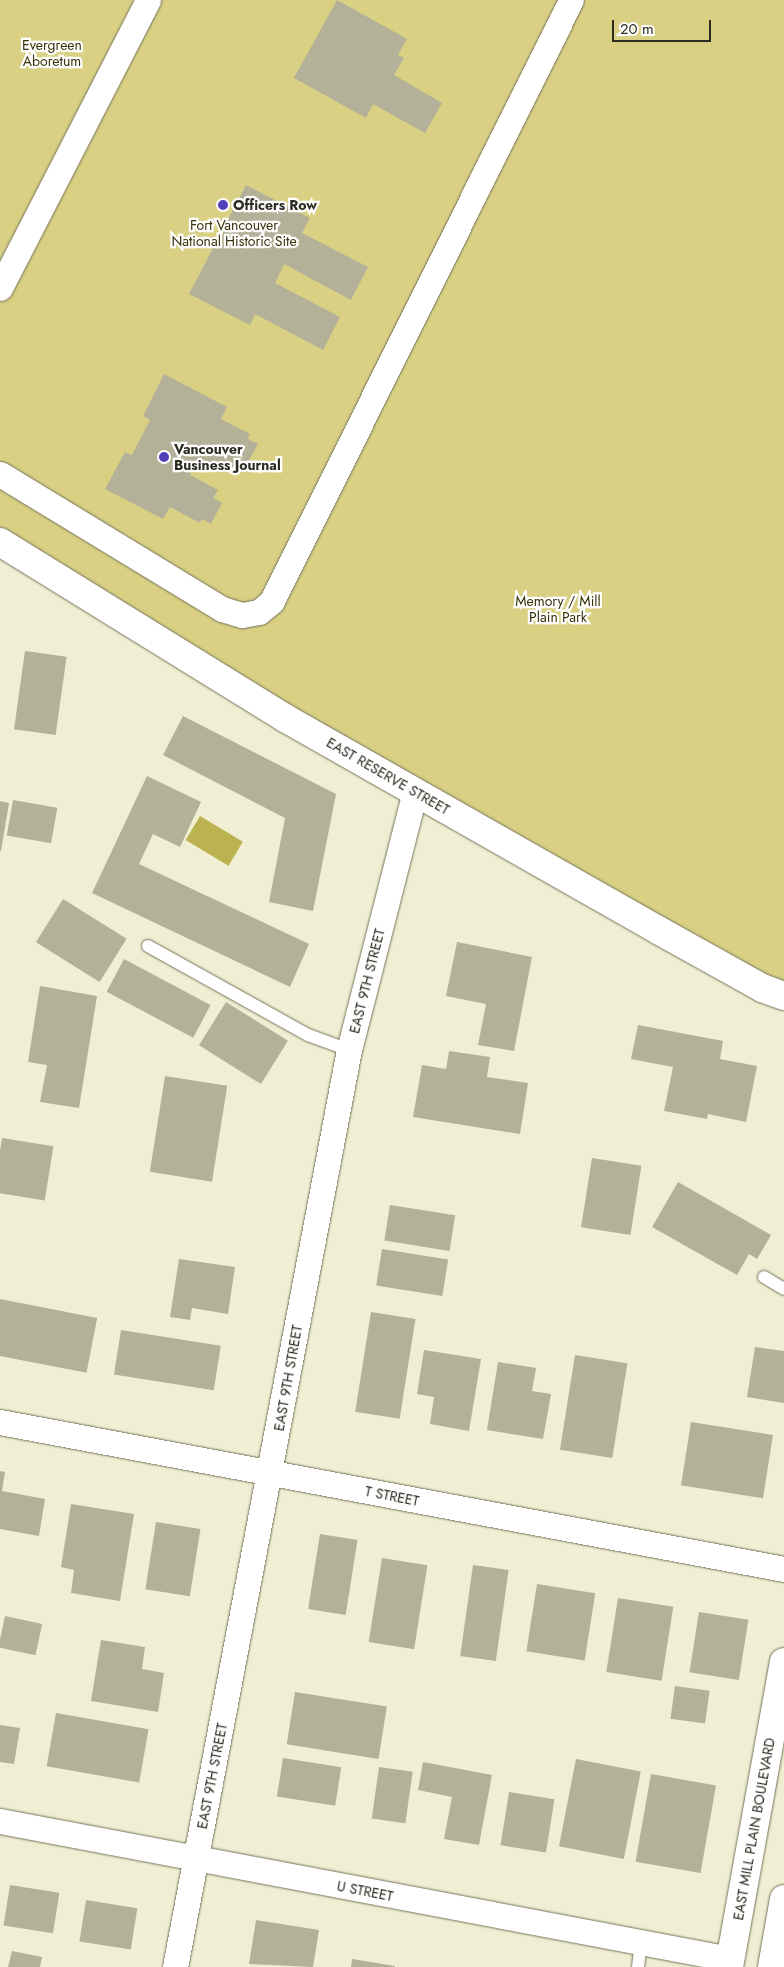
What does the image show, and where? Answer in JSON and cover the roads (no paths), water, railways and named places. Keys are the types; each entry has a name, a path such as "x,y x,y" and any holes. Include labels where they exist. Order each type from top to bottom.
{"street":[{"path":"0,288 148,0"},
{"path":"0,474 222,609 242,615 260,612 272,601 571,0"},
{"name":"EAST RESERVE STREET","path":"0,542 285,718 762,988 784,996"},
{"name":"EAST 9TH STREET","path":"175,1967 271,1473 349,1050 415,792"},
{"name":"T STREET","path":"0,1422 784,1569"},
{"name":"EAST MILL PLAIN BOULEVARD","path":"730,1963 784,1662"},
{"name":"U STREET","path":"1,1825 196,1858 640,1955 730,1963"},
{"path":"772,1967 784,1899"}],"lane":[{"path":"148,946 308,1035 349,1050"},
{"path":"764,1277 784,1288"}],"place":[{"name":"Officers Row","path":"223,205"},
{"name":"Vancouver Business Journal","path":"164,457"}],"park label":[{"name":"Evergreen Aboretum","path":"52,54"},
{"name":"Fort Vancouver National Historic Site","path":"234,234"},
{"name":"Memory / Mill Plain Park","path":"558,610"}]}
